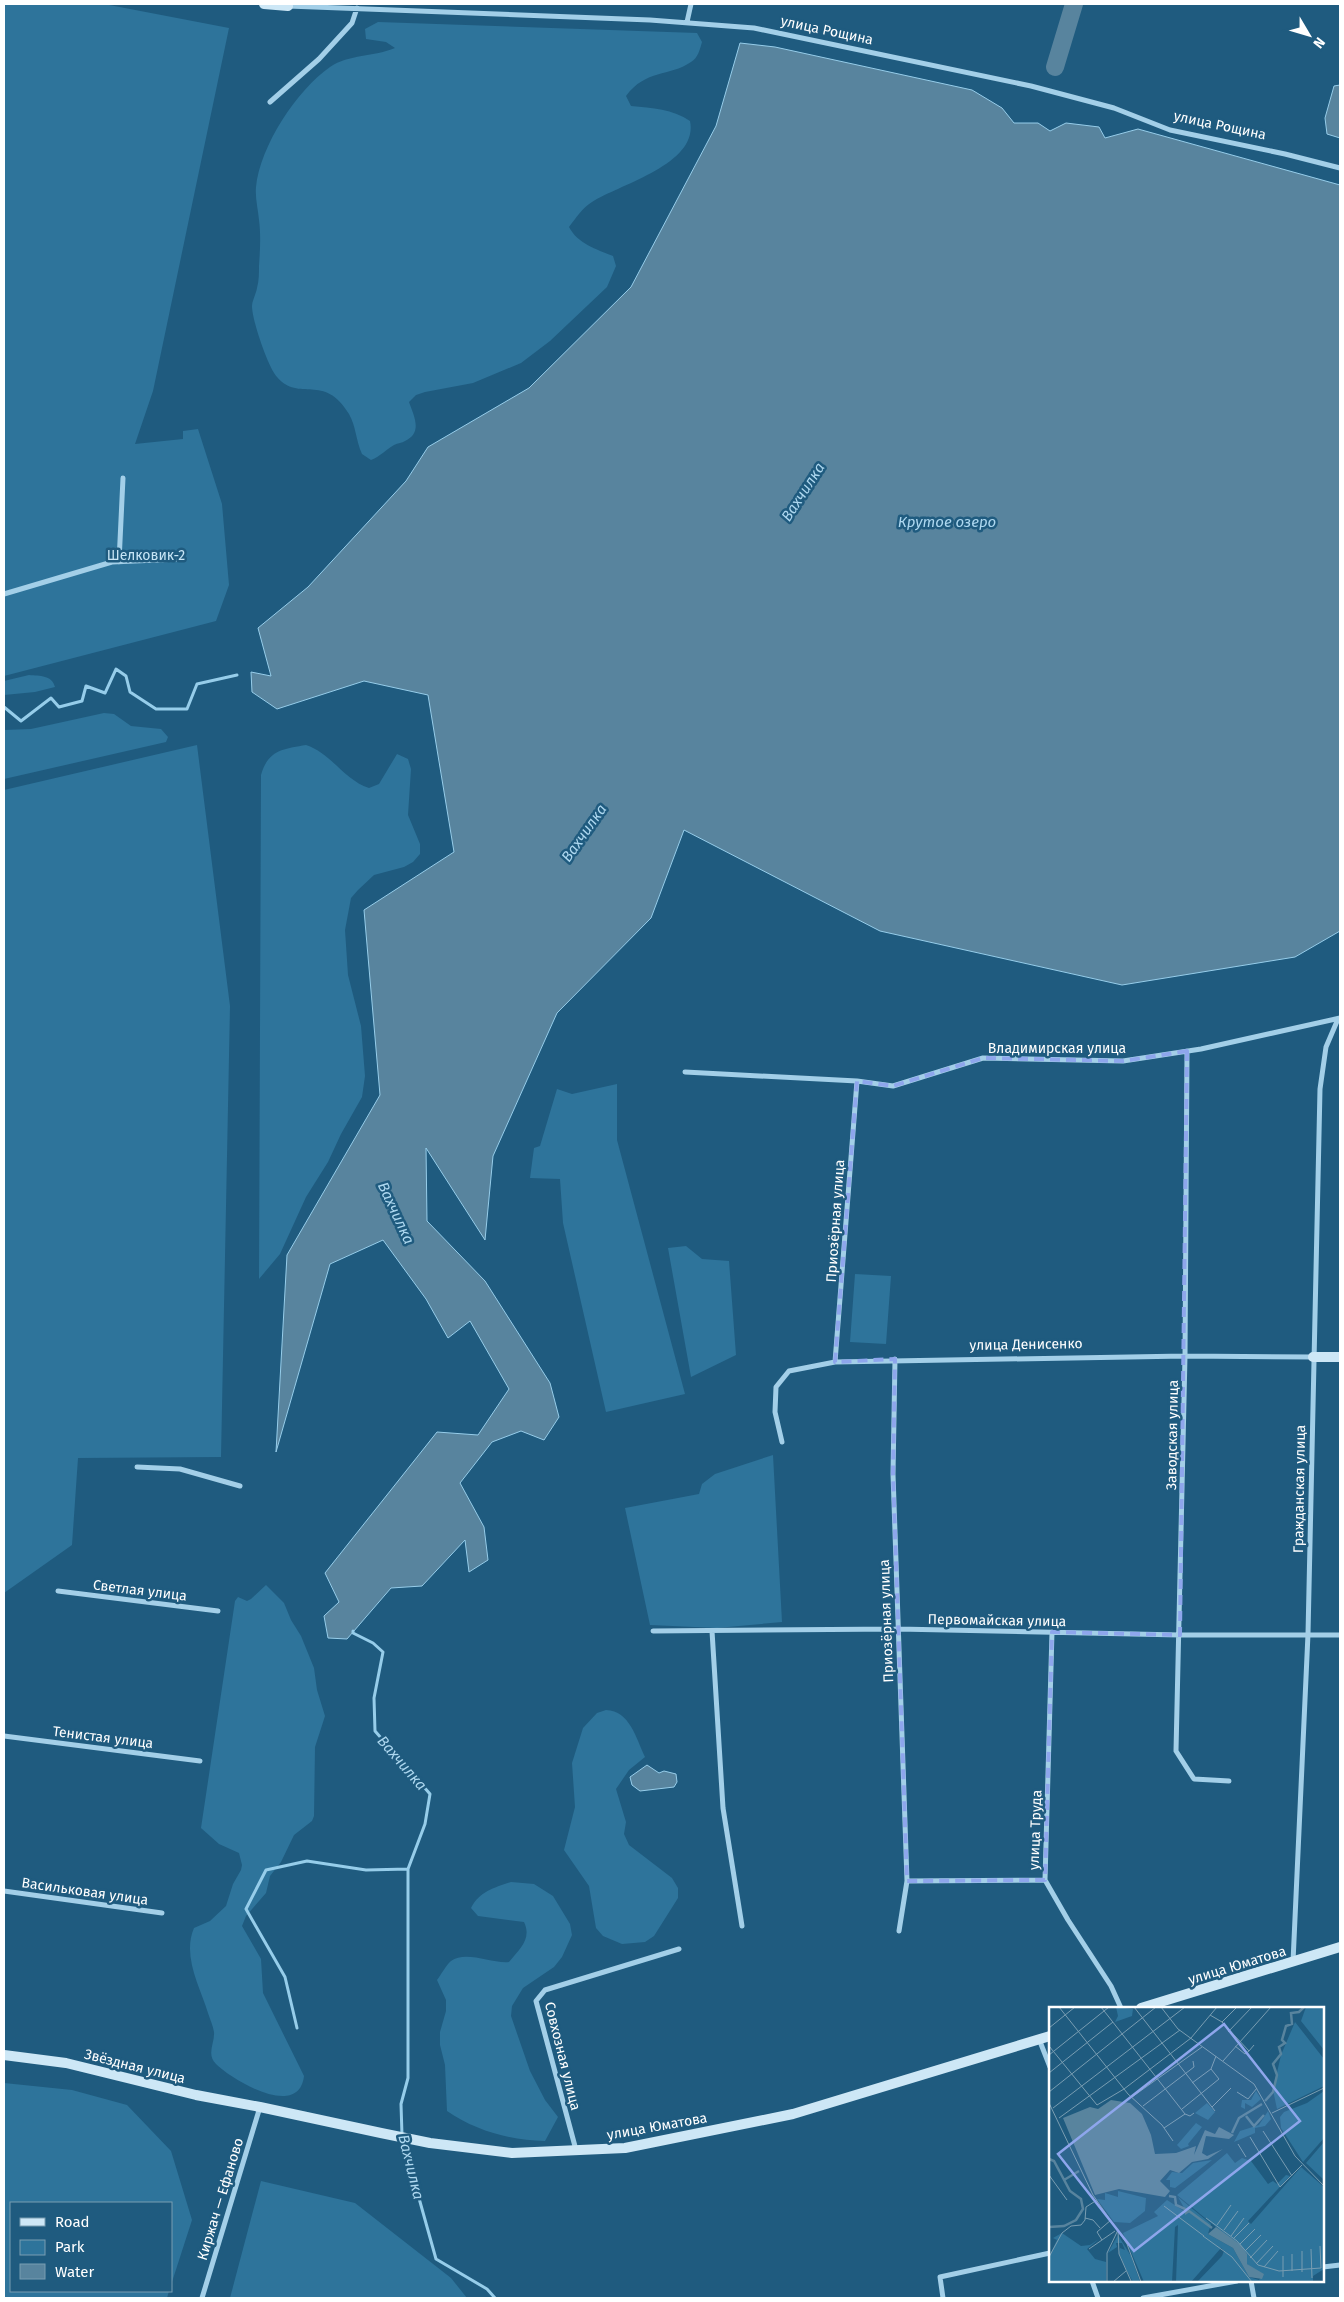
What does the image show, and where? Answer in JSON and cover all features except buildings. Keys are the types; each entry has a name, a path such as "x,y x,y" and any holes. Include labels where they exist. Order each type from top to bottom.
{"main road":[{"name":"улица Рощина","path":"264,4 287,4"},
{"name":"улица Денисенко","path":"1313,1357 1340,1357"},
{"name":"улица Юматова","path":"1144,2007 1340,1947"},
{"name":"улица Юматова","path":"260,2107 430,2142 512,2153 625,2148 793,2114 1049,2036"},
{"name":"Звёздная улица","path":"4,2055 66,2063 196,2095 260,2107"}],"street":[{"name":"улица Рощина","path":"287,4 688,22 754,28 1031,86 1114,108 1170,130 1285,154 1340,168"},
{"path":"413,4 418,11"},
{"path":"688,22 691,4"},
{"path":"270,102 319,59 352,23 357,8"},
{"path":"119,562 123,478"},
{"path":"4,594 52,579 119,562 180,559"},
{"name":"Владимирская улица","path":"685,1072 857,1081 893,1086 983,1058 1123,1061 1187,1052 1339,1018"},
{"name":"Гражданская улица","path":"1293,1962 1308,1634 1320,1089 1326,1047 1339,1018"},
{"name":"Заводская улица","path":"1187,1052 1185,1356 1176,1751 1194,1779 1229,1781"},
{"name":"Приозёрная улица","path":"835,1362 857,1081"},
{"name":"улица Денисенко","path":"782,1442 775,1412 776,1387 789,1371 835,1362 1185,1356 1313,1357"},
{"name":"Приозёрная улица","path":"895,1360 893,1474 907,1881 899,1931"},
{"path":"137,1467 180,1468 240,1486"},
{"name":"Светлая улица","path":"58,1591 218,1612"},
{"name":"Первомайская улица","path":"654,1632 898,1629 1180,1635 1340,1635"},
{"path":"712,1631 723,1808 742,1926"},
{"name":"улица Труда","path":"1052,1632 1045,1880 1068,1920 1111,1986 1121,2007"},
{"name":"Тенистая улица","path":"4,1736 200,1761"},
{"path":"907,1881 1045,1880"},
{"name":"Васильковая улица","path":"4,1891 162,1913"},
{"name":"Совхозная улица","path":"576,2150 536,2001 545,1990 679,1949"},
{"path":"1039,2039 1049,2065"},
{"name":"Киржач — Ефаново","path":"202,2298 260,2107"},
{"path":"943,2298 940,2277 1049,2253"},
{"path":"1324,2268 1340,2265"},
{"path":"1092,2282 1098,2298"},
{"path":"1143,2298 1231,2282"},
{"path":"1251,2282 1254,2298"}],"highlighted area":[{"path":"1187,1051 1180,1635 1052,1632 1045,1880 907,1881 893,1474 895,1359 835,1362 857,1081 893,1086 983,1058 1123,1061"}],"green space":[{"name":"Шелковик-2","path":"4,4 104,4 229,28 153,391 135,444 183,439 183,431 198,429 222,504 229,585 216,621 4,676"},
{"path":"378,22 697,33 702,42 697,56 691,62 683,67 641,81 626,96 631,106 654,108 677,114 690,121 690,136 682,149 670,161 655,171 588,204 569,227 582,242 613,256 616,266 607,287 550,341 521,363 473,383 416,395 409,402 416,424 411,438 394,445 371,460 362,454 349,414 340,401 330,394 321,391 294,388 285,384 273,372 261,343 252,306 258,283 260,249 256,187 259,171 272,137 293,104 330,67 345,60 395,48 386,42 366,39 365,29"},
{"path":"29,675 48,678 55,687 35,692 4,695 4,681"},
{"path":"104,713 114,714 131,726 161,729 168,737 166,742 4,779 4,730 31,729"},
{"path":"197,745 230,1006 221,1457 78,1458 72,1545 4,1593 4,790"},
{"path":"306,745 323,754 352,779 369,788 379,784 397,754 408,759 411,769 408,815 420,844 420,854 413,862 404,867 374,875 351,898 345,930 348,975 361,1026 365,1076 362,1097 328,1162 306,1197 280,1254 259,1279 261,775 268,760 278,752"},
{"path":"617,1084 617,1140 685,1394 606,1412 563,1223 560,1179 530,1178 534,1148 540,1146 557,1089 572,1094"},
{"path":"686,1246 702,1259 729,1261 736,1355 691,1377 668,1248"},
{"path":"855,1274 891,1276 886,1344 850,1342"},
{"path":"773,1455 782,1622 717,1628 650,1625 625,1508 699,1494 702,1484 715,1474"},
{"path":"266,1585 284,1603 291,1620 301,1636 314,1668 317,1690 325,1716 315,1747 314,1816 312,1821 294,1835 281,1862 270,1876 266,1893 246,1916 242,1926 261,1959 263,1993 304,2076 299,2089 290,2095 278,2096 264,2092 236,2079 213,2060 211,2052 214,2030 193,1971 190,1949 194,1928 210,1921 226,1906 233,1884 241,1870 242,1865 239,1853 219,1844 201,1828 235,1601 238,1597 247,1601 251,1599"},
{"path":"606,1710 621,1715 627,1720 645,1757 629,1770 616,1789 626,1822 624,1834 629,1845 672,1878 678,1888 678,1898 654,1936 645,1942 622,1944 603,1936 596,1928 589,1886 564,1850 575,1807 572,1763 583,1728 597,1713"},
{"path":"511,1882 534,1884 553,1896 570,1924 572,1935 562,1957 554,1967 523,1988 512,2006 511,2016 530,2071 545,2100 558,2117 545,2141 519,2139 494,2133 470,2124 447,2111 445,2065 440,2045 440,2032 446,2011 446,2000 437,1980 449,1963 457,1958 471,1957 509,1962 521,1948 527,1934 524,1922 478,1916 471,1908 483,1894 493,1888"},
{"path":"4,2083 72,2090 127,2105 171,2151 192,2220 172,2282 172,2202 10,2202 10,2292 169,2292 167,2298 4,2298"},
{"path":"261,2181 355,2203 451,2278 467,2298 230,2298"}],"water":[{"name":"Крутое озеро","path":"740,43 775,47 972,90 1002,108 1014,123 1038,123 1050,131 1066,123 1099,127 1105,138 1138,129 1340,185 1340,931 1295,957 1122,985 880,931 684,830 651,918 557,1013 493,1156 485,1240 426,1148 427,1221 485,1281 550,1383 559,1417 544,1440 521,1431 492,1442 460,1483 484,1527 488,1560 469,1572 465,1540 422,1586 391,1588 347,1639 328,1638 324,1616 339,1602 325,1573 437,1432 478,1435 509,1389 470,1321 448,1338 426,1299 383,1240 330,1264 276,1452 287,1255 380,1095 364,910 454,852 428,695 364,681 277,709 252,692 251,672 271,676 258,628 308,587 406,481 428,447 529,388 631,287 716,126"},
{"path":"1340,85 1340,138 1327,134 1325,118 1334,86"},
{"path":"647,1765 659,1773 664,1771 676,1774 677,1782 674,1787 640,1791 632,1785 630,1777"}],"waterway":[{"name":"Вахчилка","path":"1055,67 1074,4"},
{"path":"4,707 21,721 51,698 59,707 82,701 86,686 105,693 116,669 126,676 130,692 156,709 187,709 197,684 237,675"},
{"name":"Вахчилка","path":"353,1631 353,1633 373,1643 383,1652 374,1698 375,1731 430,1794 425,1824 408,1869 408,2078 401,2104 402,2135"},
{"path":"297,2028 285,1977 246,1909 266,1870 307,1861 366,1870 408,1869"},
{"name":"Вахчилка","path":"403,2141 436,2259 487,2289 495,2298"}]}
